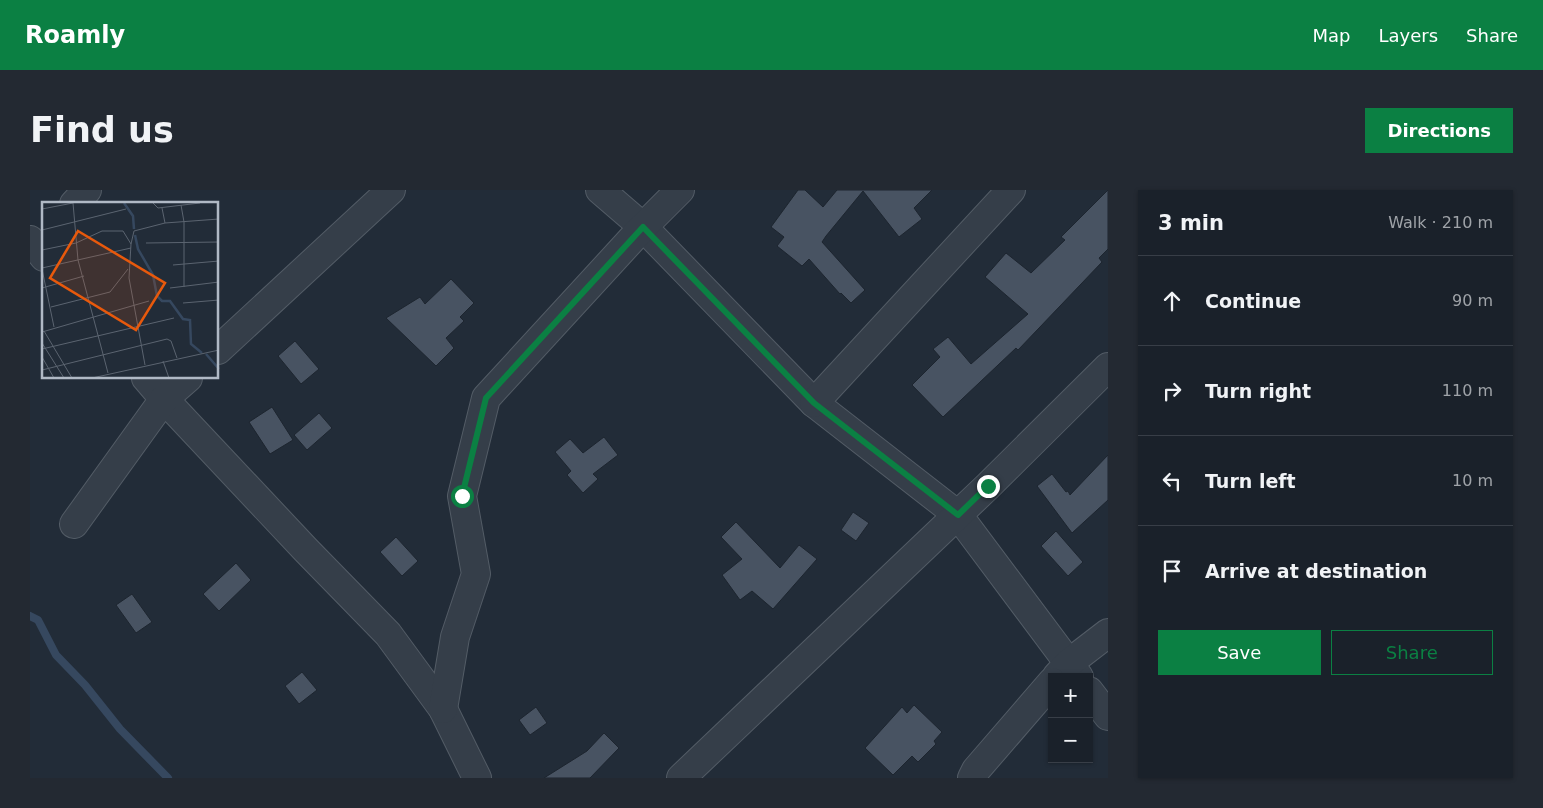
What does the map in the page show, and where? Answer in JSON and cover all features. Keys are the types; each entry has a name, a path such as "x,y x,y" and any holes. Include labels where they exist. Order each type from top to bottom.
{"street":[{"path":"76,202 87,190"},
{"path":"219,349 391,190"},
{"path":"600,190 643,227 814,403 958,515 1063,673"},
{"path":"443,709 455,637 476,574 462,496 486,398 643,227 680,190"},
{"path":"814,403 1011,190"},
{"path":"681,778 958,515 1108,367"},
{"path":"147,379 306,550 388,634 443,709 476,778"},
{"path":"74,524 164,399 187,379"},
{"path":"1066,673 1108,633"},
{"path":"972,778 976,770 1048,692"},
{"path":"1093,696 1108,716"}],"building":[{"path":"798,190 805,190 823,207 837,190 932,190 914,208 922,219 899,237 863,191 826,236 822,242 865,290 851,303 840,294 809,259 802,266 777,246 784,237 771,227"},
{"path":"1108,190 1108,249 1099,258 1102,262 1018,350 1016,348 943,417 912,385 940,357 933,349 948,337 971,364 1028,314 985,277 1006,253 1031,273 1065,240 1061,237"},
{"path":"451,279 474,303 460,317 464,321 446,338 454,348 436,366 386,318 420,297 425,304"},
{"path":"295,341 319,369 301,384 278,356"},
{"path":"272,407 293,440 270,454 249,422"},
{"path":"319,413 332,428 307,450 294,435"},
{"path":"604,437 618,455 593,474 598,479 583,493 567,475 571,471 555,452 570,439 583,453"},
{"path":"1108,455 1108,500 1072,533 1037,486 1052,474 1070,495"},
{"path":"853,512 869,523 856,541 841,530"},
{"path":"736,522 780,568 799,545 817,559 773,609 752,591 740,600 722,575 742,559 721,537"},
{"path":"1056,531 1083,562 1068,576 1041,546"},
{"path":"396,537 418,561 402,576 380,552"},
{"path":"236,563 251,580 219,611 203,594"},
{"path":"132,594 152,622 136,633 116,605"},
{"path":"302,672 317,690 299,704 285,686"},
{"path":"914,705 942,732 934,741 936,744 918,762 912,756 893,775 865,748 902,707 907,713"},
{"path":"536,707 547,723 530,735 519,720"},
{"path":"604,733 619,748 590,778 544,778 587,751"}],"waterway":[{"path":"30,616 38,620 56,655 85,685 120,729 168,778"}],"route":[{"path":"462,496 486,398 643,227 814,403 958,515 988,486"}]}
